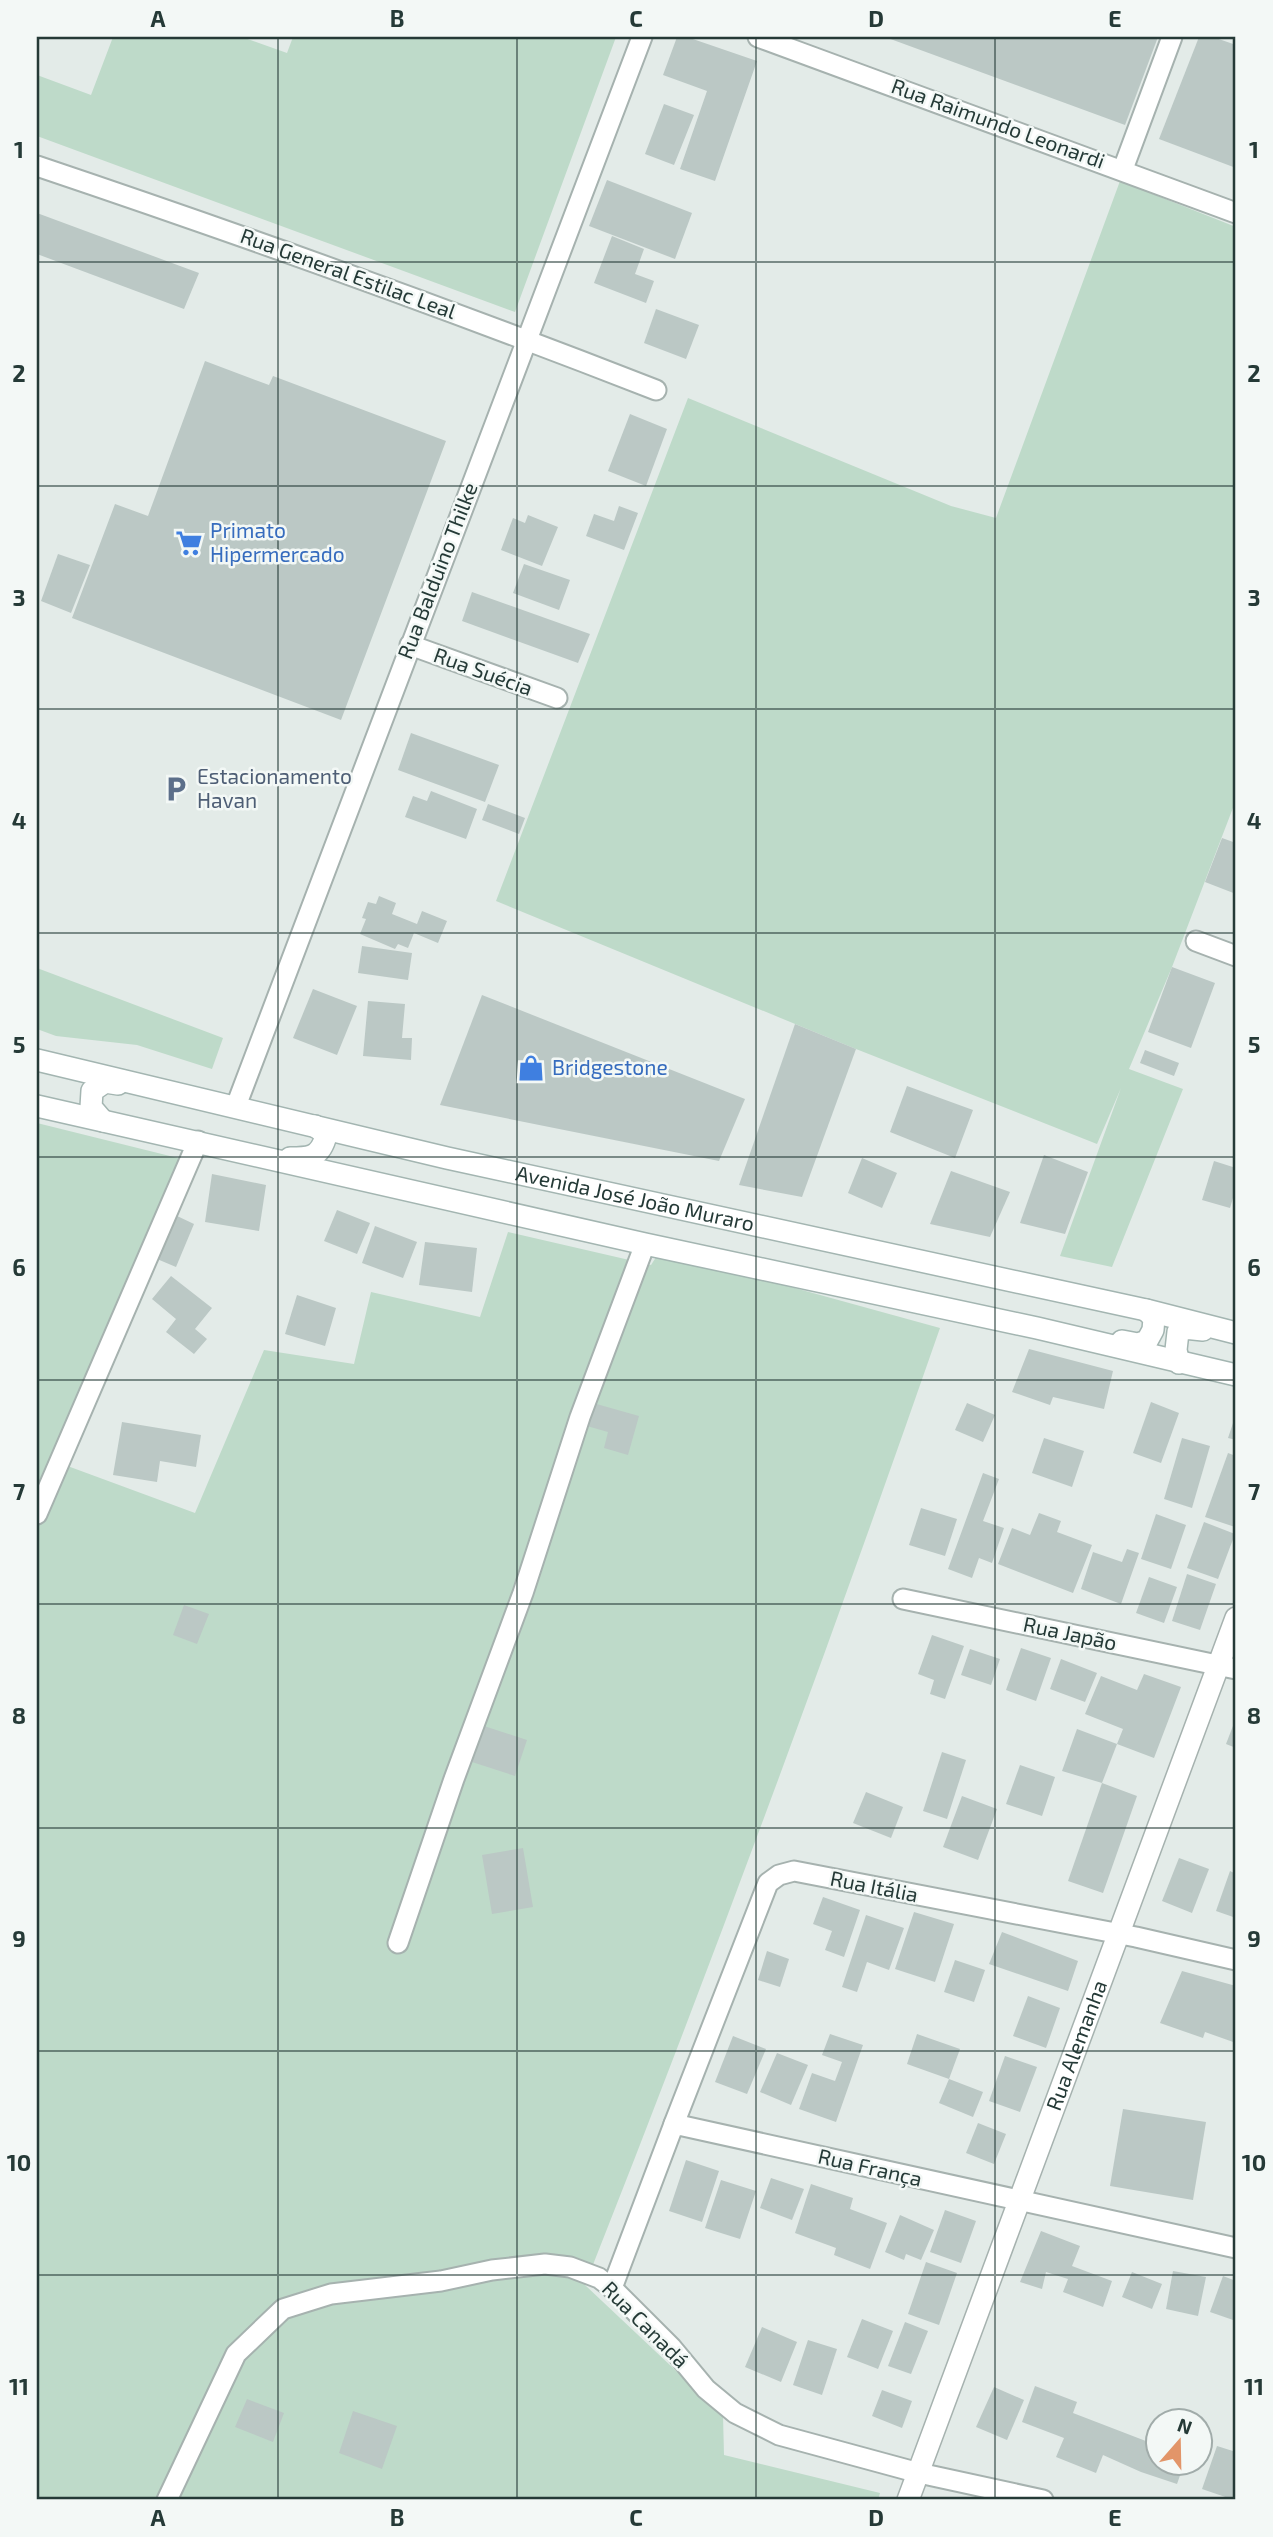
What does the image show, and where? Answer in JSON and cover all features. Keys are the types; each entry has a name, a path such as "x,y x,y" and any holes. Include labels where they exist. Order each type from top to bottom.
{"main road":[{"name":"Avenida José João Muraro","path":"37,1060 447,1158 1146,1310 1236,1334"},
{"path":"103,1121 91,1107 90,1098 92,1091 105,1082 179,1094"},
{"name":"Avenida José João Muraro","path":"37,1106 645,1244 1037,1328 1236,1375"},
{"path":"226,1148 286,1158 309,1158 317,1154 325,1139 323,1132 315,1126"},
{"path":"1037,1328 1138,1344 1147,1341 1153,1330 1154,1318 1146,1310"},
{"path":"1179,1363 1176,1339 1184,1328 1236,1334"},
{"name":"Rua Alemanha","path":"908,2500 1117,1933 1228,1667 1236,1618"}],"street":[{"name":"Rua Balduino Thilke","path":"236,1106 642,37"},
{"name":"Rua Raimundo Leonardi","path":"758,37 1123,169 1236,213"},
{"path":"1123,169 1172,37"},
{"name":"Rua General Estilac Leal","path":"37,166 241,235 656,390"},
{"name":"Rua Suécia","path":"410,645 556,698"},
{"path":"1196,942 1236,956"},
{"path":"37,1514 198,1142"},
{"path":"398,1943 454,1779 523,1593 579,1417 645,1244"},
{"name":"Rua Japão","path":"903,1599 1228,1667"},
{"name":"Rua Itália","path":"674,2124 768,1883 779,1875 794,1871 1117,1933 1236,1960"},
{"path":"612,2288 674,2124"},
{"name":"Rua França","path":"674,2124 1236,2248"},
{"name":"Rua Canadá","path":"167,2500 236,2354 283,2309 331,2294 440,2281 492,2270 545,2264 570,2267 599,2278 672,2348 706,2389 735,2413 779,2435 919,2473 1043,2500"}],"green space":[{"path":"113,37 242,37 287,53 293,37 616,37 515,312 37,136 37,75 91,95"},
{"path":"1120,181 1236,227 1236,800 1172,967 1129,1069 1183,1089 1112,1267 1060,1256 1121,1088 1097,1144 856,1049 496,901 688,398 951,506 996,518"},
{"path":"37,968 223,1038 212,1069 137,1045 56,1036 37,1029"},
{"path":"37,1123 182,1159 54,1461 195,1513 264,1350 354,1364 371,1292 480,1317 508,1232 651,1265 660,1251 940,1328 767,1809 585,2285 723,2415 724,2455 880,2493 878,2500 37,2500"}],"building":[{"path":"677,37 687,37 757,61 715,181 680,169 707,91 663,75"},
{"path":"885,37 1158,37 1125,125"},
{"path":"1199,37 1213,37 1236,45 1236,168 1159,139"},
{"path":"664,104 694,115 674,165 645,154"},
{"path":"607,180 692,213 675,259 589,226"},
{"path":"37,213 199,273 184,309 37,254"},
{"path":"612,236 644,249 635,274 654,281 646,303 594,283"},
{"path":"656,309 699,325 686,359 644,343"},
{"path":"205,361 269,385 273,376 446,441 341,720 72,618 115,504 148,516"},
{"path":"630,414 667,429 646,486 608,471"},
{"path":"619,506 638,513 624,550 586,536 594,514 614,521"},
{"path":"528,515 558,527 542,566 501,550 513,518 525,523"},
{"path":"58,554 90,565 71,613 41,601"},
{"path":"524,564 570,580 559,610 513,593"},
{"path":"472,592 590,634 578,663 462,621"},
{"path":"411,733 499,765 485,802 398,770"},
{"path":"431,791 477,809 466,839 405,817 413,796 427,801"},
{"path":"488,804 525,818 519,834 482,820"},
{"path":"1222,838 1236,843 1236,894 1205,882"},
{"path":"379,896 396,903 392,914 417,924 422,911 447,921 438,943 414,933 408,948 398,944 395,949 360,934 366,919 362,918 368,902 376,904"},
{"path":"362,946 412,953 408,980 358,973"},
{"path":"1172,967 1215,983 1191,1048 1148,1032"},
{"path":"313,989 357,1006 337,1055 293,1038"},
{"path":"482,995 745,1099 719,1161 440,1105"},
{"path":"368,1001 405,1004 402,1038 412,1038 411,1060 363,1056"},
{"path":"795,1024 856,1049 802,1197 739,1185"},
{"path":"1145,1050 1179,1063 1174,1076 1140,1063"},
{"path":"907,1086 973,1110 955,1158 890,1132"},
{"path":"1044,1155 1088,1172 1065,1234 1020,1223"},
{"path":"862,1158 897,1173 882,1208 848,1193"},
{"path":"1214,1161 1236,1168 1236,1188 1230,1208 1202,1200"},
{"path":"951,1171 1010,1192 990,1237 930,1224"},
{"path":"212,1174 266,1185 259,1231 205,1222"},
{"path":"337,1210 370,1223 357,1254 324,1241"},
{"path":"175,1215 194,1224 176,1267 157,1259"},
{"path":"375,1226 417,1242 403,1278 362,1263"},
{"path":"425,1242 477,1248 472,1292 419,1285"},
{"path":"171,1276 212,1308 195,1329 207,1339 194,1354 166,1332 176,1319 152,1299"},
{"path":"297,1295 336,1308 325,1346 285,1334"},
{"path":"1029,1349 1113,1371 1104,1409 1053,1397 1050,1405 1012,1392"},
{"path":"1151,1402 1179,1413 1161,1463 1133,1453"},
{"path":"593,1403 639,1416 628,1455 604,1448 608,1432 587,1426"},
{"path":"967,1403 995,1415 983,1442 955,1430"},
{"path":"1236,1414 1236,1440 1228,1438"},
{"path":"122,1422 201,1435 196,1467 160,1461 157,1482 113,1475"},
{"path":"1044,1438 1084,1451 1072,1487 1032,1473"},
{"path":"1182,1438 1210,1446 1192,1508 1164,1499"},
{"path":"1228,1453 1236,1456 1235,1527 1205,1517"},
{"path":"983,1473 999,1479 983,1521 1004,1528 992,1563 979,1558 972,1578 948,1569"},
{"path":"921,1508 957,1519 945,1556 909,1545"},
{"path":"1039,1513 1061,1521 1057,1532 1092,1545 1073,1593 998,1564 1012,1528 1030,1535"},
{"path":"1156,1514 1186,1525 1171,1569 1141,1559"},
{"path":"1204,1522 1235,1534 1218,1579 1187,1568"},
{"path":"1127,1549 1139,1553 1121,1604 1081,1589 1093,1552 1122,1562"},
{"path":"1187,1574 1216,1584 1200,1630 1172,1621"},
{"path":"1149,1577 1177,1587 1164,1623 1136,1613"},
{"path":"184,1605 209,1614 197,1644 173,1635"},
{"path":"932,1635 964,1646 945,1699 930,1694 934,1680 918,1674"},
{"path":"1021,1648 1051,1658 1036,1701 1006,1690"},
{"path":"970,1649 1000,1659 991,1685 961,1675"},
{"path":"1061,1659 1097,1673 1085,1702 1050,1689"},
{"path":"1144,1674 1181,1687 1154,1758 1117,1744 1123,1729 1085,1714 1101,1676 1137,1690"},
{"path":"1236,1718 1236,1748 1226,1744"},
{"path":"484,1726 527,1740 515,1776 472,1762"},
{"path":"1077,1729 1117,1744 1102,1783 1062,1771"},
{"path":"942,1752 966,1760 947,1819 923,1811"},
{"path":"1020,1765 1055,1777 1042,1816 1006,1804"},
{"path":"1102,1783 1137,1796 1103,1893 1068,1881"},
{"path":"866,1792 903,1807 891,1838 853,1823"},
{"path":"962,1796 997,1809 978,1860 943,1847"},
{"path":"523,1848 533,1907 492,1914 482,1855"},
{"path":"1179,1858 1209,1869 1192,1913 1162,1901"},
{"path":"1230,1871 1236,1874 1236,1918 1216,1911"},
{"path":"823,1897 860,1910 844,1957 825,1950 832,1931 813,1924"},
{"path":"914,1912 954,1924 935,1982 895,1969"},
{"path":"866,1915 904,1928 889,1970 867,1962 857,1992 842,1987"},
{"path":"1002,1932 1078,1961 1068,1991 989,1964"},
{"path":"767,1951 789,1959 780,1987 758,1980"},
{"path":"955,1960 985,1970 974,2002 944,1992"},
{"path":"1182,1971 1236,1986 1236,2043 1205,2032 1203,2038 1160,2023"},
{"path":"1028,1996 1060,2008 1046,2048 1013,2036"},
{"path":"830,2034 863,2045 836,2122 799,2109 812,2073 835,2081 842,2062 822,2055"},
{"path":"917,2034 960,2049 949,2079 907,2064"},
{"path":"733,2036 766,2049 747,2094 715,2082"},
{"path":"777,2053 808,2065 791,2105 760,2092"},
{"path":"1005,2056 1037,2067 1020,2112 989,2101"},
{"path":"949,2079 983,2092 973,2117 939,2103"},
{"path":"1123,2109 1206,2122 1193,2200 1110,2186"},
{"path":"978,2123 1006,2134 994,2164 966,2153"},
{"path":"686,2160 719,2171 702,2222 669,2211"},
{"path":"771,2178 804,2189 792,2220 760,2208"},
{"path":"721,2180 756,2191 740,2239 705,2228"},
{"path":"811,2184 853,2198 850,2209 887,2223 870,2269 834,2255 836,2248 795,2233"},
{"path":"945,2210 976,2221 961,2263 930,2252"},
{"path":"900,2215 934,2230 921,2260 906,2254 904,2260 885,2252"},
{"path":"1041,2231 1080,2246 1072,2266 1112,2281 1103,2307 1063,2292 1068,2279 1046,2272 1042,2289 1020,2282"},
{"path":"926,2262 957,2273 939,2325 908,2314"},
{"path":"1173,2271 1206,2277 1198,2316 1166,2309"},
{"path":"1132,2272 1162,2284 1152,2309 1122,2297"},
{"path":"1223,2276 1236,2281 1236,2321 1210,2312"},
{"path":"862,2319 893,2331 878,2369 847,2357"},
{"path":"905,2322 928,2331 911,2374 888,2366"},
{"path":"762,2327 797,2342 781,2382 745,2367"},
{"path":"808,2340 837,2349 822,2395 793,2385"},
{"path":"1035,2386 1077,2402 1073,2413 1144,2440 1144,2473 1103,2455 1096,2473 1056,2457 1064,2438 1022,2422"},
{"path":"994,2387 1024,2400 1007,2440 976,2427"},
{"path":"882,2390 912,2401 902,2428 872,2416"},
{"path":"247,2399 284,2413 273,2442 235,2427"},
{"path":"353,2411 397,2426 382,2469 339,2453"},
{"path":"1217,2446 1236,2452 1234,2500 1202,2489 1206,2478 1214,2478 1214,2455"},
{"path":"1159,2478 1179,2478 1177,2484"}],"place":[{"name":"Primato Hipermercado","path":"189,543"},
{"name":"Estacionamento Havan","path":"176,789"},
{"name":"Bridgestone","path":"531,1068"}]}
